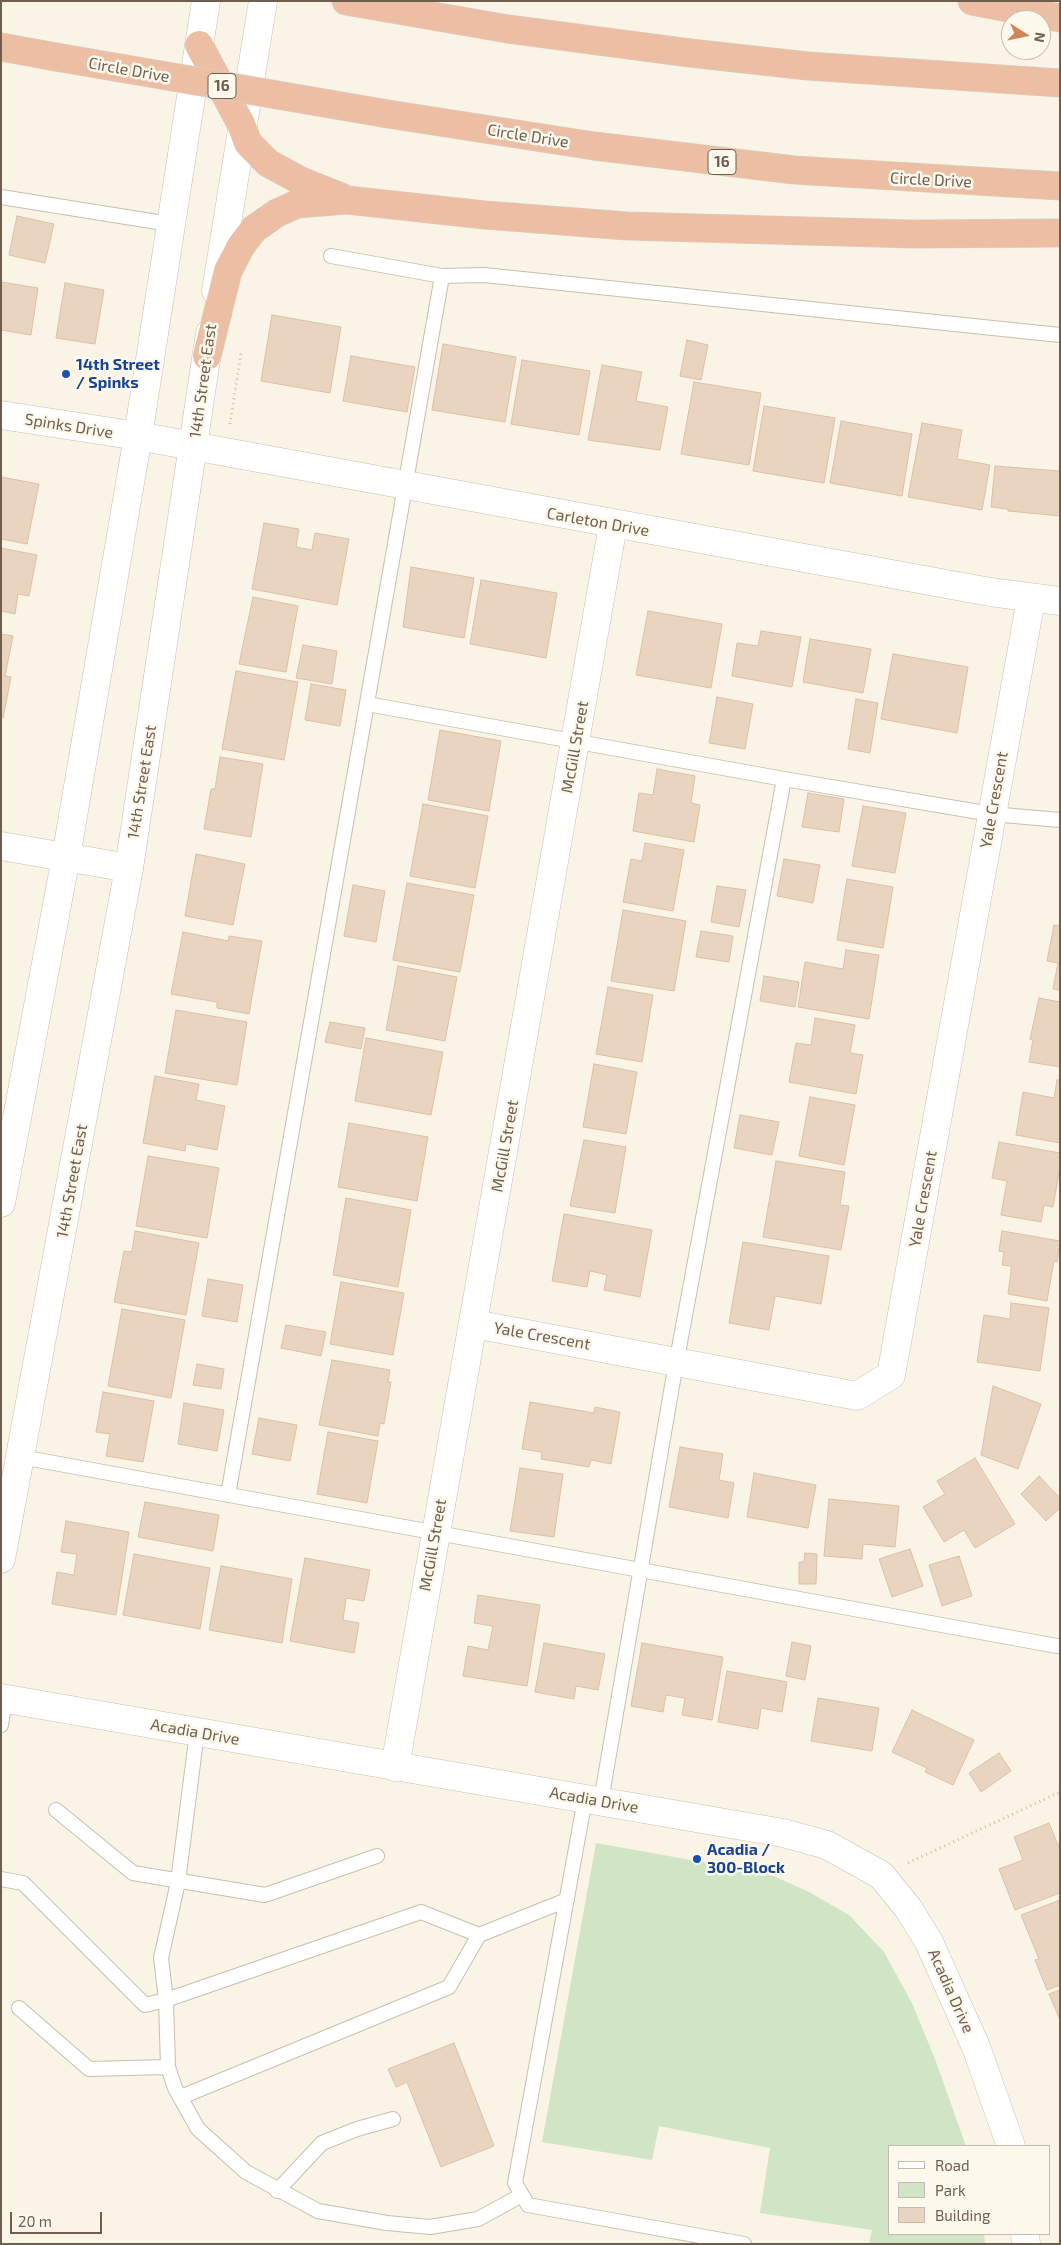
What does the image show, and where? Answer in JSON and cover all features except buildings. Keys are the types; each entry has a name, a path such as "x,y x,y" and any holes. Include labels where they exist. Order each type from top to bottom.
{"highway":[{"path":"346,1 584,40 808,66 1060,83"},
{"path":"972,1 1060,18"},
{"path":"199,45 241,124 248,143 268,163 301,181 347,200"},
{"name":"Circle Drive","path":"1,47 388,114 594,146 794,170 932,180 1060,186"},
{"path":"206,356 228,271 241,246 254,229 277,213 297,204 347,200 485,215 626,226 912,234 1060,233"}],"street":[{"path":"1,1203 66,857 138,436 206,1"},
{"name":"14th Street East","path":"1,1559 129,868 194,447 241,124 263,1"},
{"name":"Spinks Drive","path":"1,415 138,436"},
{"name":"Carleton Drive","path":"138,436 613,525 1031,599 1060,601"},
{"name":"McGill Street","path":"394,1767 435,1531 474,1324 613,525"},
{"name":"Yale Crescent","path":"474,1324 857,1396 892,1375 1031,599"},
{"path":"1,846 129,868"},
{"name":"Acadia Drive","path":"3,1707 197,1732 783,1832 827,1845 881,1875 908,1908 929,1942 976,2047 1011,2145"}],"lane":[{"path":"1,197 170,224"},
{"path":"331,256 442,276 484,275 1060,335"},
{"path":"228,1495 442,276"},
{"path":"367,704 576,740 784,779 992,814 1060,820"},
{"path":"744,2244 528,2205 515,2183 567,1900 593,1800 642,1569 677,1361 784,779"},
{"path":"21,1457 1059,1643"},
{"path":"197,1732 178,1882 161,1958 166,2000 168,2067 198,2130 246,2172 277,2191 318,2211 387,2223 430,2227 478,2219 522,2195"},
{"path":"56,1810 134,1873 178,1882 265,1895 377,1856"},
{"path":"1,1879 23,1883 145,2005 166,2000 421,1912 479,1935"},
{"path":"181,2097 449,1987 479,1935 567,1900"},
{"path":"19,2008 89,2069 168,2067"},
{"path":"277,2191 322,2143 357,2129 392,2119"}],"path":[{"path":"928,1854 1060,1792"}],"green space":[{"path":"596,1843 769,1874 809,1892 849,1915 884,1952 912,2003 935,2059 966,2145 888,2145 888,2235 984,2235 985,2244 869,2244 872,2230 760,2213 770,2148 659,2126 652,2160 542,2142"}],"place":[{"name":"14th Street / Spinks","path":"66,374"},
{"name":"Acadia / 300-Block","path":"697,1859"}]}
